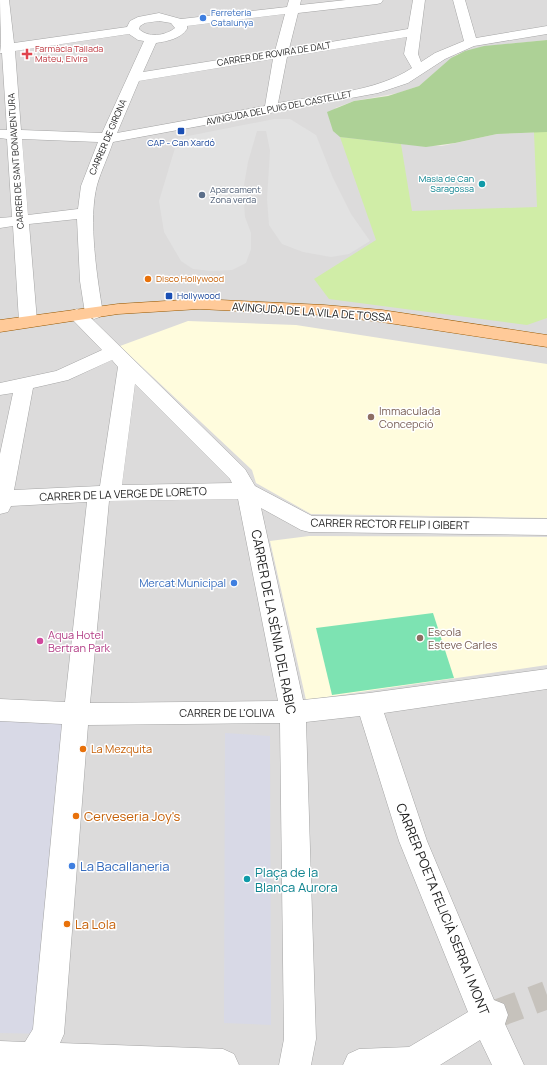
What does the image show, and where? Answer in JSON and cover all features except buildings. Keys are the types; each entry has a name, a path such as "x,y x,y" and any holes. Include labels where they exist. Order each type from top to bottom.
{"main road":[{"name":"AVINGUDA DE LA VILA DE TOSSA","path":"0,326 85,314 171,305 199,304 289,308 382,316 547,341"},
{"name":"AVINGUDA DE LA VILA DE TOSSA","path":"85,314 210,313 311,319 409,329 547,350"}],"street":[{"name":"CARRER DE SANT BONAVENTURA","path":"3,0 7,134 20,220 28,321"},
{"path":"132,30 134,24 157,11 179,23 293,5 377,0"},
{"path":"420,0 410,54 420,69"},
{"path":"459,0 471,43"},
{"path":"272,109 271,102 293,5"},
{"path":"4,48 132,30 140,36 152,38 165,37 178,33 181,29 179,23"},
{"name":"AVINGUDA DEL PUIG DEL CASTELLET","path":"7,134 107,138 128,136 272,109 389,86 403,80 440,56 471,43 547,30"},
{"name":"CARRER DE ROVIRA DE DALT","path":"134,78 414,32"},
{"name":"CARRER DE GIRONA","path":"85,314 89,282 86,213 89,186 107,138 152,38"},
{"path":"0,223 86,213"},
{"path":"85,314 121,359 238,474 247,491"},
{"path":"0,389 61,376 121,359"},
{"path":"38,1052 76,714 121,359"},
{"path":"0,501 24,384"},
{"name":"CARRER DE LA VERGE DE LORETO","path":"0,501 105,494 247,491"},
{"name":"CARRER RECTOR FELIP I GIBERT","path":"247,491 309,524 547,527"},
{"name":"CARRER DE LA SÈNIA DEL RABIC","path":"247,491 293,712 300,1039 294,1065"},
{"name":"CARRER DE L'OLIVA","path":"0,710 76,714 293,712 369,704 547,679"},
{"name":"CARRER POETA FELICIÀ SERRA I MONT","path":"369,704 412,841 490,1016 508,1065"},
{"path":"359,1065 413,1063 490,1016"},
{"path":"0,1057 38,1052 223,1065"}],"shaded area":[{"path":"0,0 547,0 547,40 498,45 457,54 419,86 398,93 354,101 335,108 388,142 413,145 442,146 497,134 547,132 547,1065 0,1065"},
{"name":"Aparcament Zona verda","path":"274,119 290,119 316,135 333,178 351,214 370,241 349,254 331,257 303,252 282,244 269,225 267,199 270,151 266,131 257,131 248,162 243,191 245,217 251,233 251,249 246,263 232,270 212,271 193,269 181,261 164,232 159,201 178,138"},
{"name":"Immaculada Concepció","path":"188,321 296,325 547,364 547,518 311,514 256,483 252,470 120,346"},
{"name":"Escola Esteve Carles","path":"309,536 547,537 547,665 306,700 270,541"},
{"path":"0,710 76,714 48,1034 0,1033"},
{"name":"Plaça de la Blanca Aurora","path":"225,733 270,736 271,1025 224,1023"}],"green space":[{"path":"547,40 547,132 497,134 455,143 426,147 340,137 333,131 327,112 354,101 388,96 419,86 451,58 465,51 484,46"},
{"path":"534,132 547,132 547,318 527,325 329,299 314,279 376,240 340,137 401,144 412,211 537,207"},
{"path":"433,613 454,678 332,695 316,628"}],"tunnel":[{"path":"493,1015 547,995"}],"place":[{"name":"Ferreteria Catalunya","path":"203,18"},
{"name":"Farmàcia Tallada Mateu, Elvira","path":"27,54"},
{"name":"CAP - Can Xardó","path":"181,131"},
{"name":"Masia de Can Saragossa","path":"482,184"},
{"name":"Aparcament Zona verda","path":"202,195"},
{"name":"Disco Hollywood","path":"148,279"},
{"name":"Hollywood","path":"169,296"},
{"name":"Immaculada Concepció","path":"371,417"},
{"name":"Mercat Municipal","path":"234,583"},
{"name":"Escola Esteve Carles","path":"420,638"},
{"name":"Aqua Hotel Bertran Park","path":"40,641"},
{"name":"La Mezquita","path":"83,749"},
{"name":"Cerveseria Joy's","path":"76,816"},
{"name":"La Bacallaneria","path":"72,866"},
{"name":"Plaça de la Blanca Aurora","path":"247,879"},
{"name":"La Lola","path":"67,924"}]}
